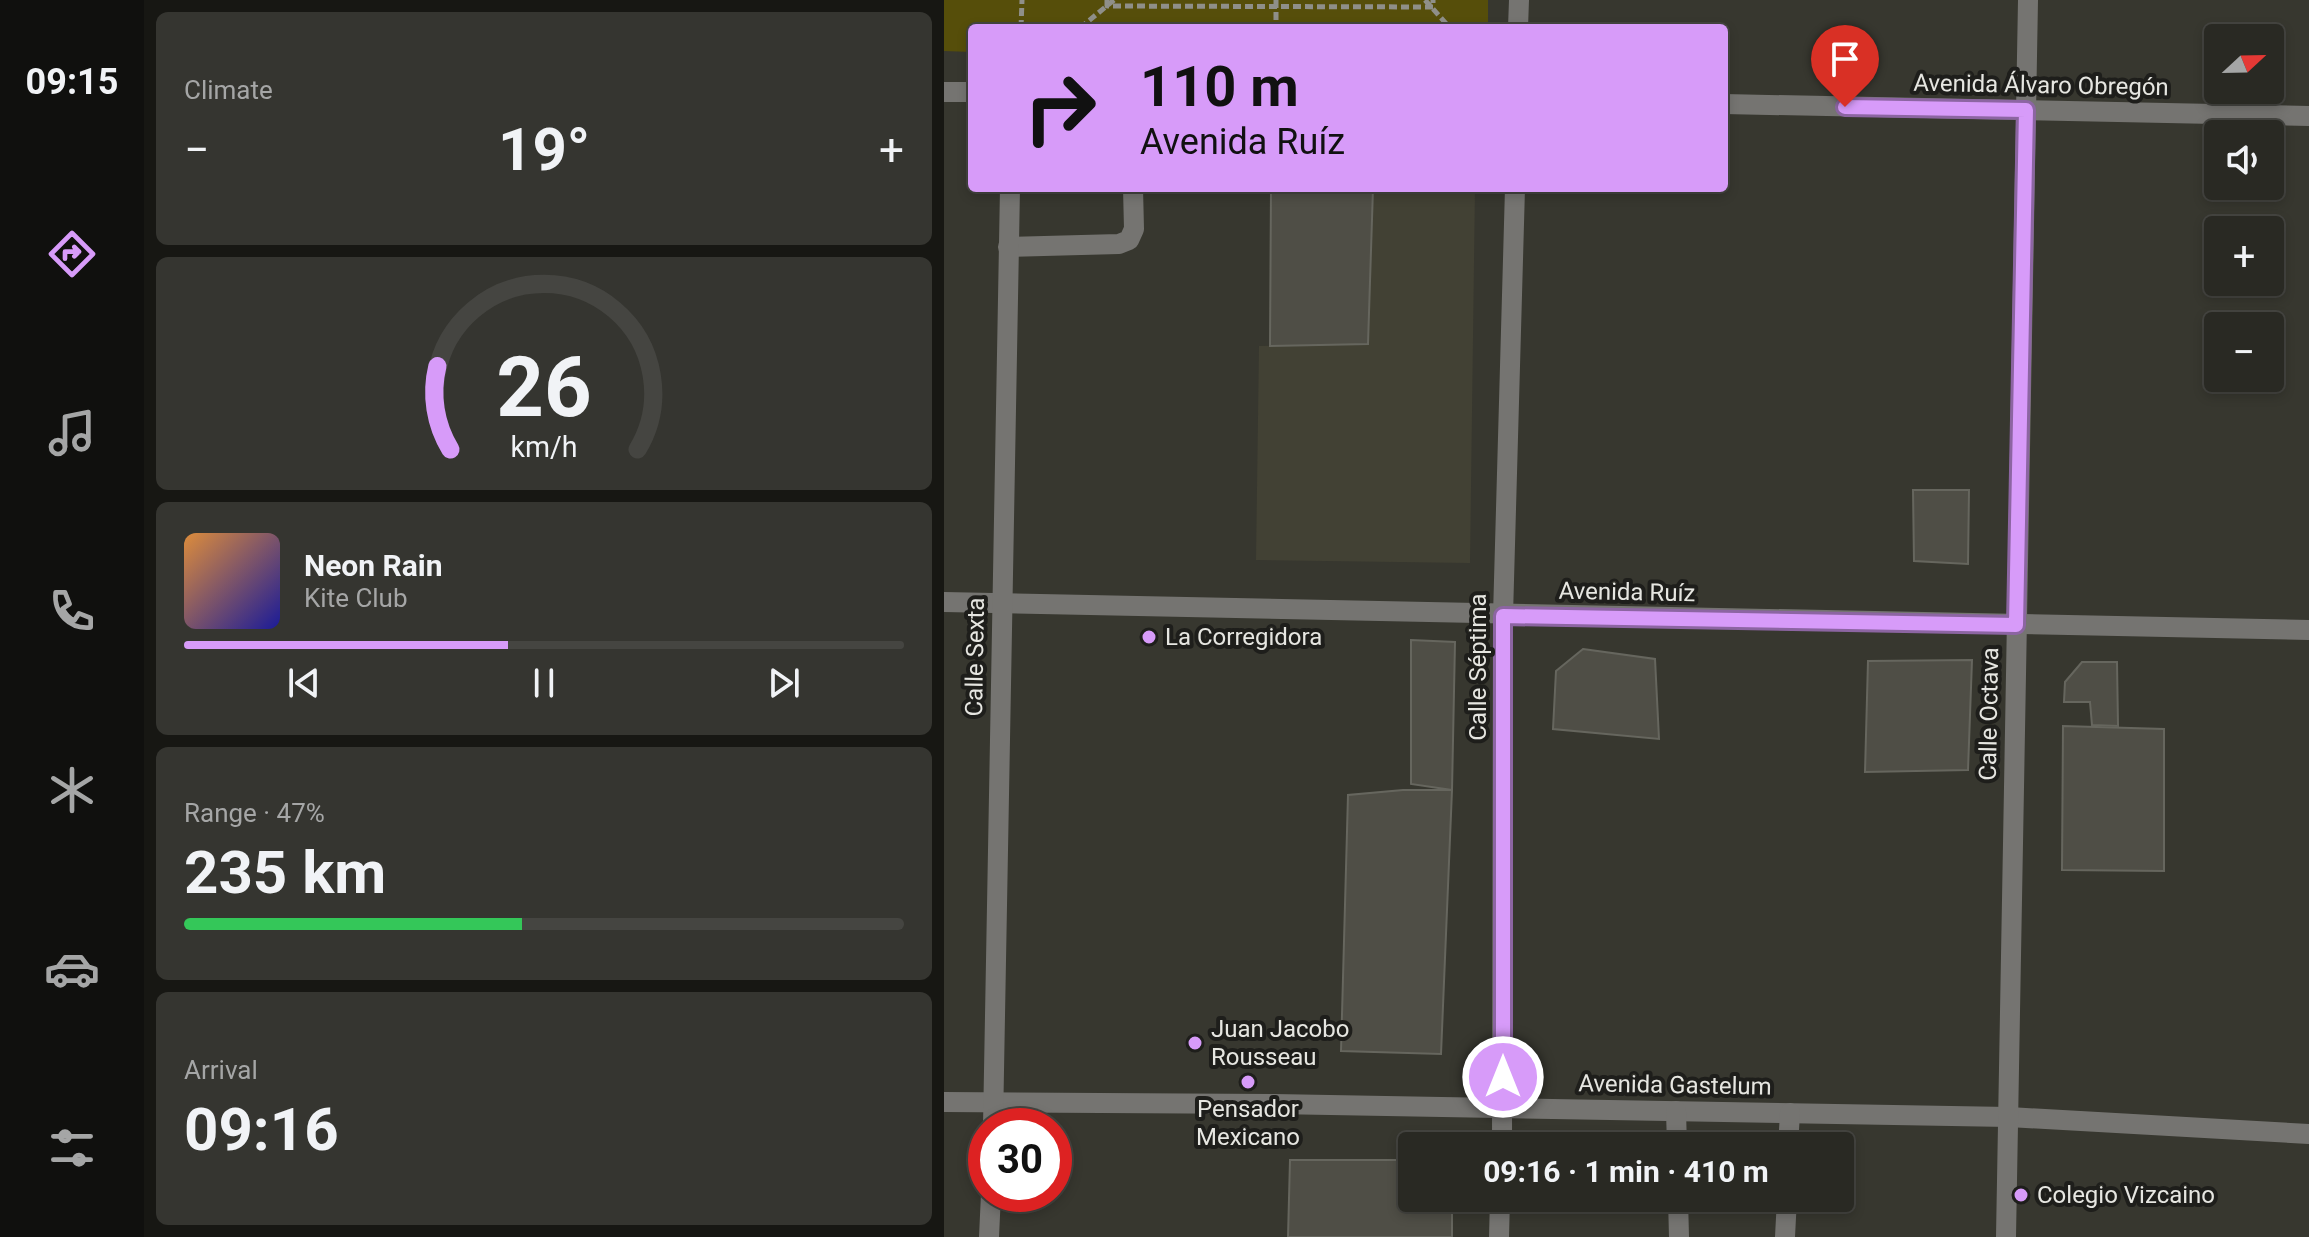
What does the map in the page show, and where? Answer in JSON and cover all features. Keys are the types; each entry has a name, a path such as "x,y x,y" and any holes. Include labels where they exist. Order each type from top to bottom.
{"street":[{"path":"1518,24 1519,0"},
{"name":"Calle Octava","path":"2006,1237 2028,0"},
{"path":"944,92 968,92"},
{"name":"Avenida Álvaro Obregón","path":"1728,104 2309,116"},
{"name":"Calle Sexta","path":"993,1108 1010,192"},
{"path":"1008,247 1119,244 1129,240 1134,229 1133,192"},
{"name":"Calle Séptima","path":"1502,1132 1503,616 1515,192"},
{"name":"Avenida Ruíz","path":"944,602 1503,616 2309,630"},
{"name":"Avenida Gastelum","path":"944,1102 2009,1117 2309,1134"},
{"path":"1676,1111 1677,1132"},
{"path":"1789,1132 1790,1113"},
{"path":"989,1237 990,1212"},
{"path":"1499,1237 1500,1212"},
{"path":"1678,1212 1679,1237"},
{"path":"1785,1237 1786,1212"}],"path":[{"path":"1021,24 1022,0"},
{"path":"1084,24 1114,0"},
{"path":"1425,0 1433,4 1447,24"},
{"path":"1107,3 1433,4"},
{"path":"1276,3 1276,24"}],"shaded area":[{"path":"944,0 1488,0 1488,24 968,24 968,52 944,51"},
{"path":"1373,192 1475,192 1470,563 1256,560 1259,346 1368,344"}],"building":[{"path":"1271,192 1373,192 1368,344 1270,346"},
{"path":"1913,490 1969,490 1968,564 1914,561"},
{"path":"1411,640 1455,642 1452,790 1411,784"},
{"path":"1583,649 1655,659 1659,739 1553,729 1556,671"},
{"path":"1972,660 1968,770 1865,772 1868,661"},
{"path":"2082,662 2117,662 2118,726 2092,725 2090,702 2064,702 2065,682"},
{"path":"2063,726 2164,729 2164,871 2062,870"},
{"path":"1452,790 1441,1054 1341,1051 1348,795"},
{"path":"1290,1160 1398,1160 1398,1212 1452,1212 1452,1237 1288,1237"}],"place":[{"name":"La Corregidora","path":"1149,637"},
{"name":"Juan Jacobo Rousseau","path":"1195,1043"},
{"name":"Pensador Mexicano","path":"1248,1082"},
{"name":"Colegio Vizcaino","path":"2021,1195"}],"route":[{"path":"1503,1077 1503,616 2016,625 2026,110 1845,107"}]}
